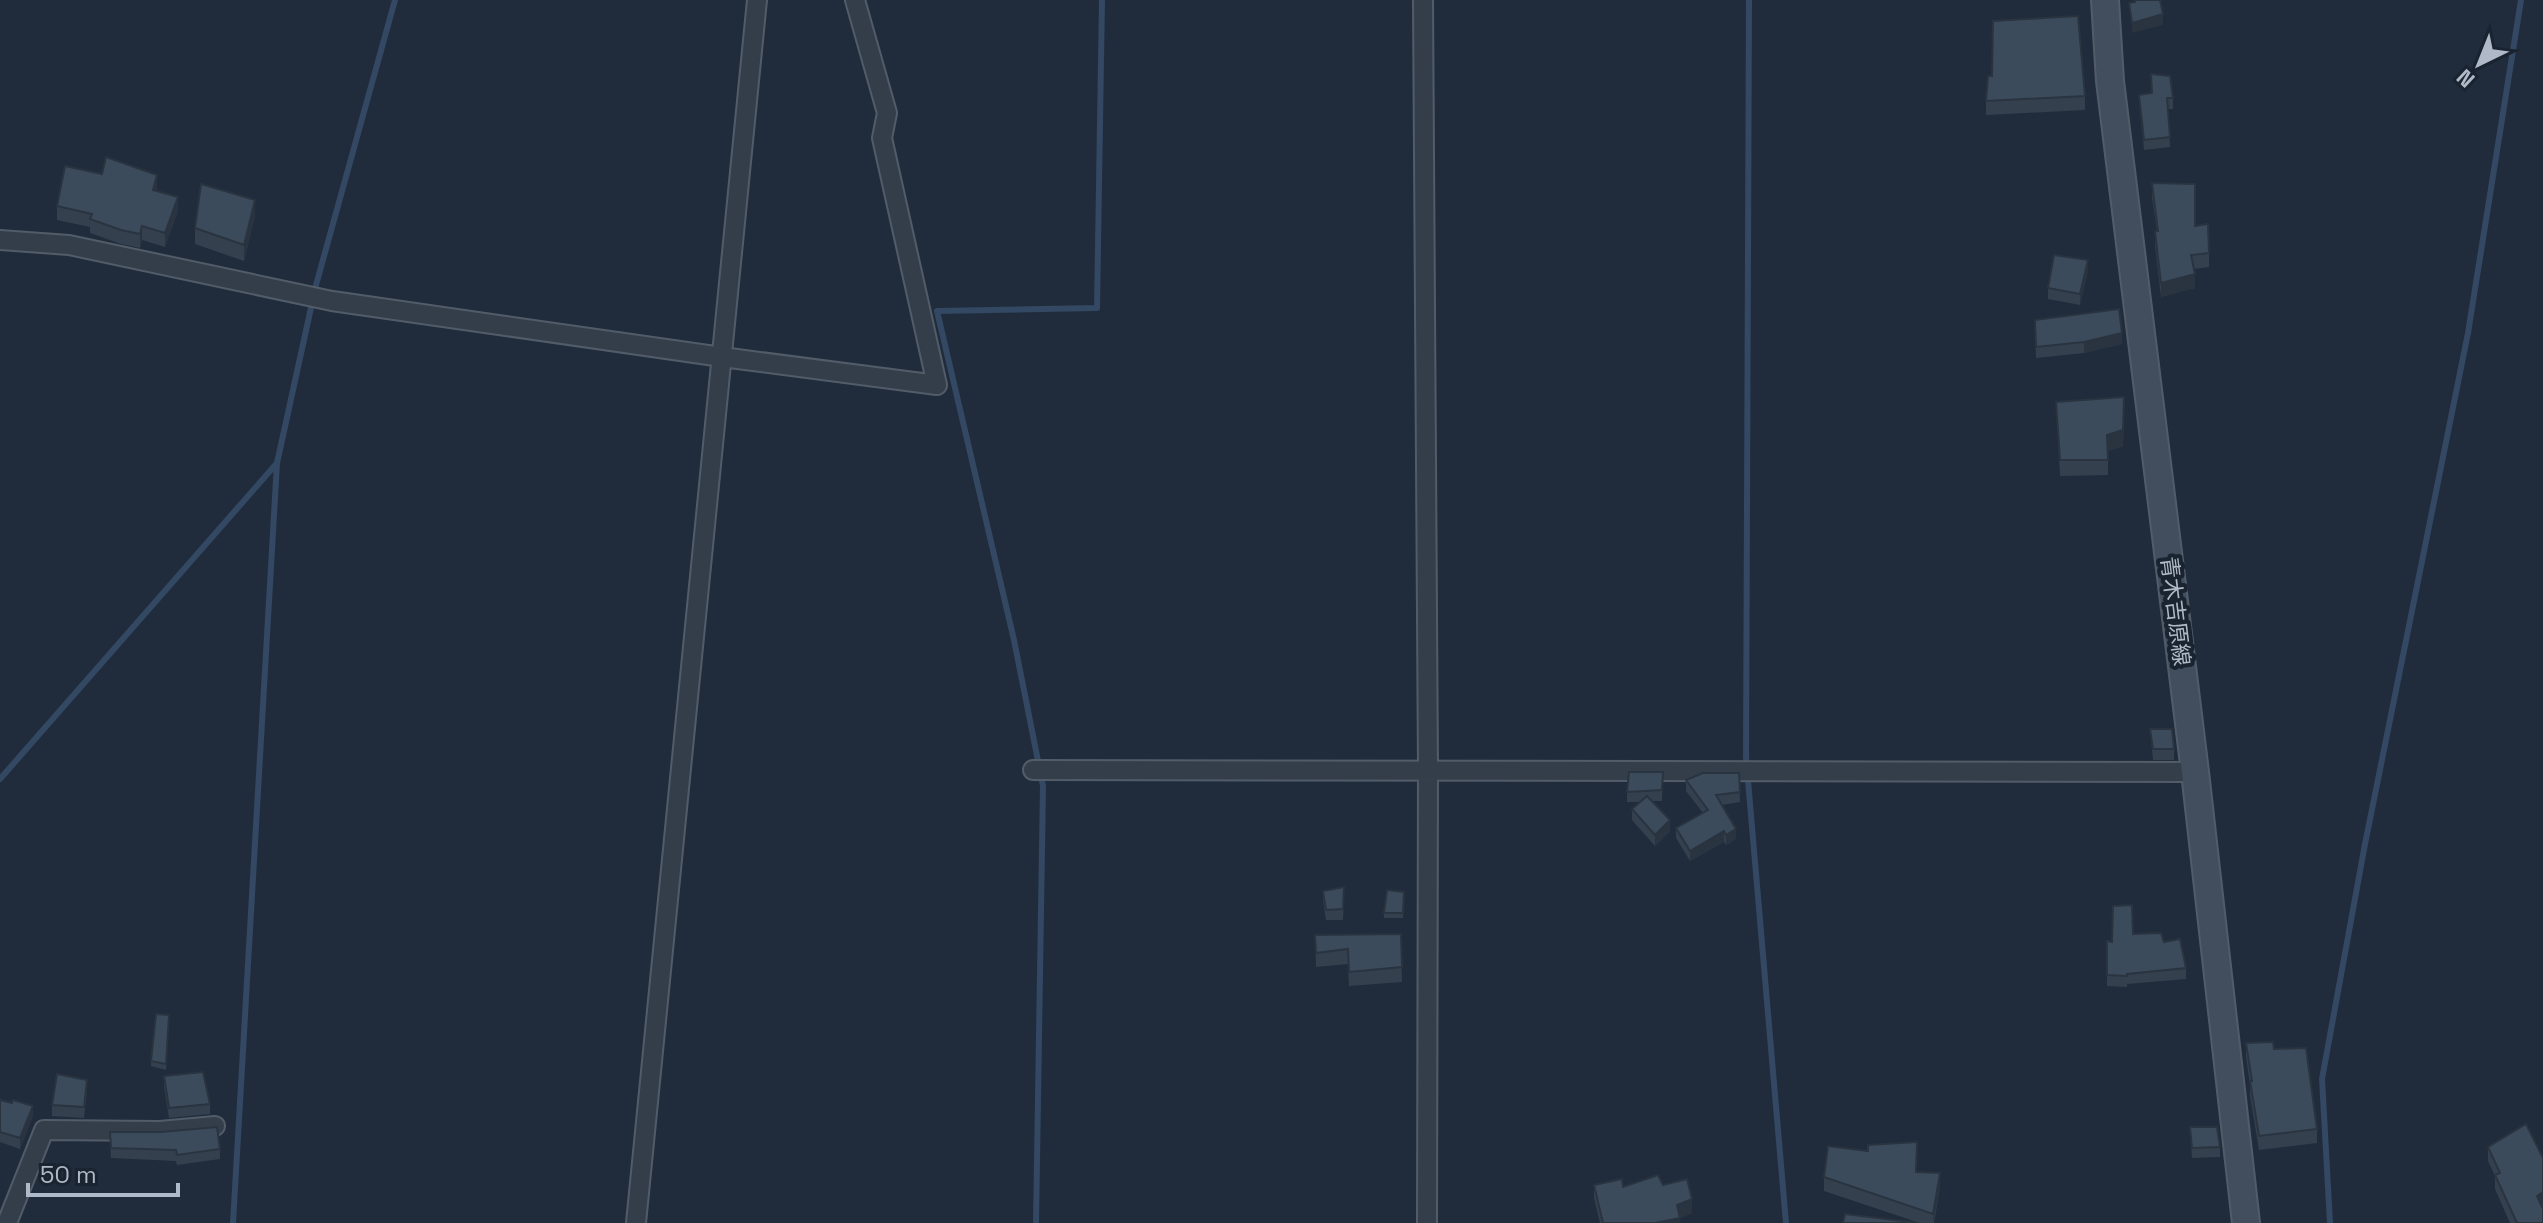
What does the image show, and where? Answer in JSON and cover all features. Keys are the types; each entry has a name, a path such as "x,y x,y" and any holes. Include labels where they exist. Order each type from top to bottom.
{"main road":[{"name":"青木吉原線","path":"2105,0 2112,96 2195,772 2246,1223"}],"street":[{"path":"636,1223 757,0"},
{"path":"0,240 69,245 332,301 937,385 882,138 887,113 855,0"},
{"path":"1423,0 1428,770 1427,1223"},
{"path":"1033,770 2195,772"},
{"path":"7,1223 44,1130 160,1131 215,1126"}],"building":[{"path":"2135,0 2160,0 2163,14 2132,23 2129,3"},
{"path":"2078,16 2085,96 1986,101 1988,76 1992,76 1993,21"},
{"path":"2151,74 2170,76 2173,98 2167,98 2170,137 2144,140 2139,95 2152,93"},
{"path":"106,157 157,175 153,190 178,197 165,233 142,226 140,234 121,230 90,219 92,214 57,206 65,166 102,174"},
{"path":"2152,183 2195,184 2195,226 2208,224 2209,253 2191,255 2195,274 2161,283"},
{"path":"201,184 255,200 244,245 195,228"},
{"path":"2054,255 2088,260 2080,294 2048,288"},
{"path":"2119,309 2122,333 2084,342 2036,347 2035,320"},
{"path":"2124,397 2123,430 2107,435 2108,460 2060,460 2056,402"},
{"path":"2150,729 2172,729 2174,749 2153,749"},
{"path":"1629,772 1663,772 1662,790 1627,792"},
{"path":"1703,773 1739,773 1740,792 1716,795 1736,829 1726,835 1724,831 1690,851 1676,828 1708,810 1686,780"},
{"path":"1647,796 1670,820 1655,835 1632,809"},
{"path":"1344,887 1343,909 1326,910 1323,891"},
{"path":"1387,890 1404,892 1403,913 1384,913"},
{"path":"2132,905 2133,934 2161,933 2164,942 2180,939 2186,968 2127,976 2107,975 2107,941 2112,942 2113,906"},
{"path":"1401,934 1402,967 1349,972 1348,949 1316,953 1315,935"},
{"path":"156,1014 169,1015 166,1064 151,1061"},
{"path":"2273,1042 2274,1049 2306,1048 2317,1129 2259,1136 2246,1043"},
{"path":"203,1072 210,1104 169,1108 164,1076"},
{"path":"57,1074 87,1080 84,1107 52,1105"},
{"path":"0,1100 33,1106 20,1138 0,1132"},
{"path":"2526,1124 2543,1158 2543,1192 2537,1196 2543,1209 2543,1223 2517,1223 2495,1175 2500,1173 2488,1147"},
{"path":"217,1127 220,1149 177,1155 176,1150 111,1148 110,1132"},
{"path":"2190,1127 2217,1127 2220,1147 2192,1148"},
{"path":"1917,1142 1916,1172 1940,1173 1933,1214 1824,1177 1828,1146 1868,1151 1868,1145"},
{"path":"1658,1175 1663,1185 1687,1179 1692,1199 1677,1205 1680,1218 1655,1223 1603,1223 1594,1185 1622,1179 1623,1187"},
{"path":"1845,1214 1918,1223 1843,1223"}],"waterway":[{"path":"0,779 277,463 316,285 395,0"},
{"path":"1036,1223 1043,786 1014,640 937,311 1097,308 1102,0"},
{"path":"1749,0 1746,757 1786,1223"},
{"path":"2330,1223 2322,1079 2365,844 2468,333 2521,0"},
{"path":"233,1223 277,463"}]}
